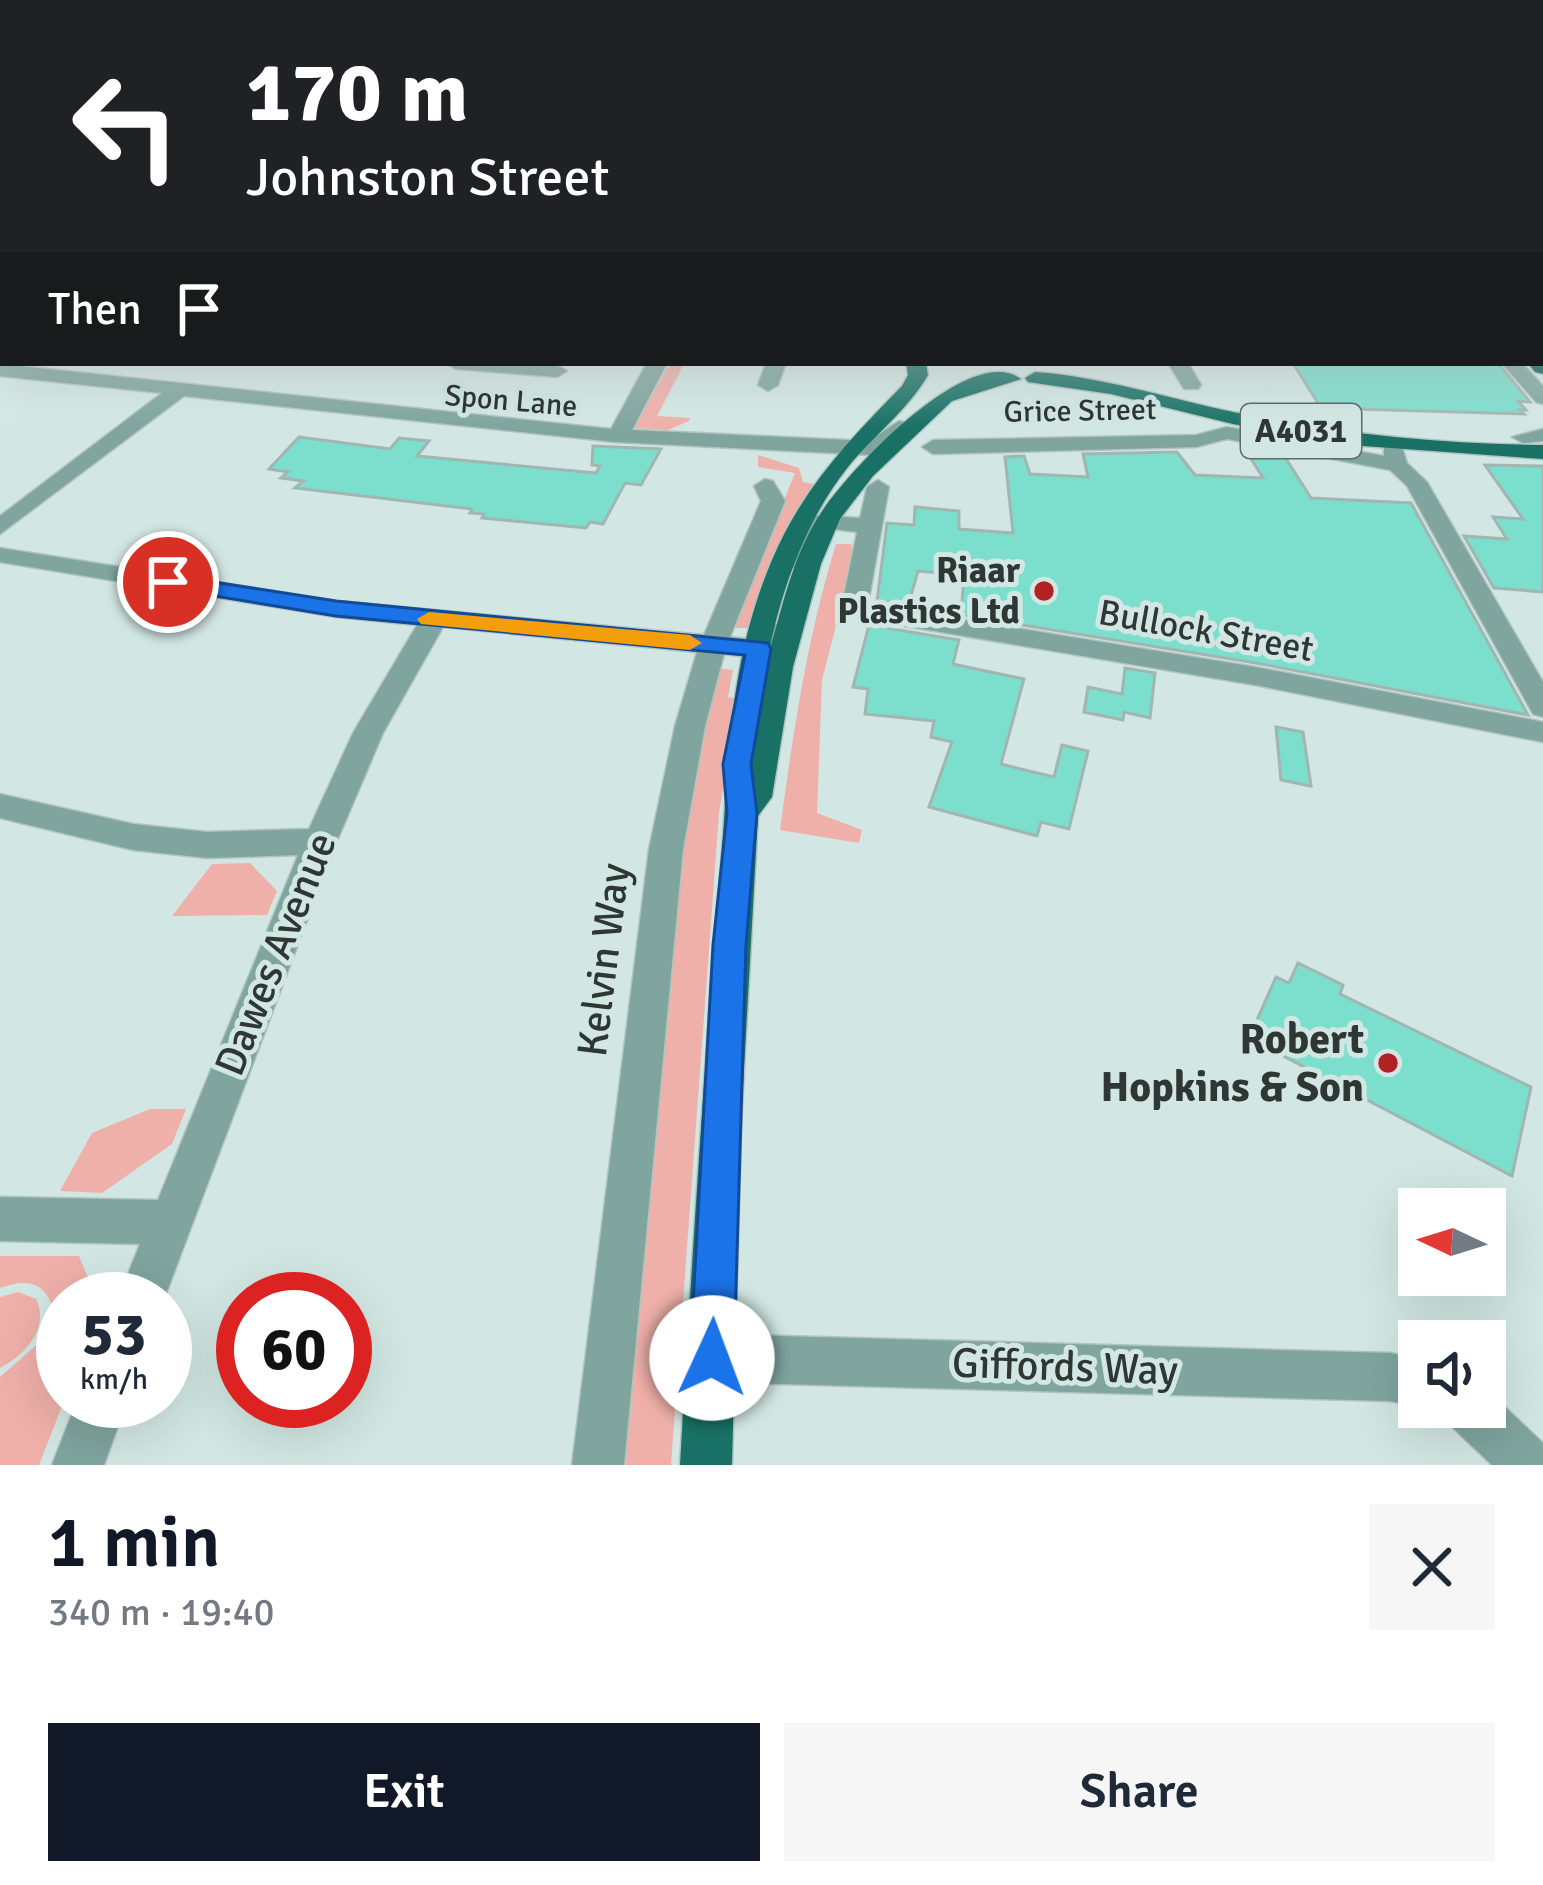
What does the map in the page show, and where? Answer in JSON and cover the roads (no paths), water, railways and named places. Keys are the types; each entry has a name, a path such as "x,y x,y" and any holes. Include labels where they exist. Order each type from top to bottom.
{"main road":[{"path":"706,1465 730,945 742,813 737,764 759,649 795,568 825,482 910,389 918,375 916,366"},
{"path":"742,813 756,796 795,568 829,518 865,471 945,397 973,385 1035,378 1077,366"},
{"name":"A4031","path":"1130,369 1200,396 1346,424 1536,437"},
{"path":"956,370 1011,379"},
{"name":"A4031","path":"1035,378 1100,382 1211,414 1395,455 1543,452"},
{"path":"1346,424 1380,433 1395,455"}],"street":[{"path":"494,366 557,371"},
{"path":"616,436 655,366"},
{"path":"768,385 775,366"},
{"path":"1181,366 1191,385"},
{"path":"1515,366 1543,398"},
{"name":"Spon Lane","path":"0,370 482,430 571,438 856,447 880,446 945,397"},
{"path":"0,527 179,390"},
{"path":"1211,414 1227,433"},
{"name":"Grice Street","path":"933,447 1196,441 1227,433 1395,455"},
{"path":"797,444 820,469 825,482"},
{"path":"1395,455 1416,482 1543,706"},
{"name":"Kelvin Way","path":"598,1465 666,849 690,726 713,644 773,501 765,486"},
{"path":"829,518 870,526 878,487"},
{"name":"Bullock Street","path":"870,526 854,610 1232,672 1543,731"},
{"path":"0,555 336,609 759,649"},
{"name":"Dawes Avenue","path":"152,1272 320,841 368,733 434,620"},
{"path":"0,806 133,837 207,845 320,841"},
{"path":"0,1220 171,1222"},
{"name":"Giffords Way","path":"712,1358 1398,1380"},
{"path":"78,1465 92,1428"},
{"path":"1490,1428 1529,1465"}],"place":[{"name":"Riaar Plastics Ltd","path":"1044,591"},
{"name":"Robert Hopkins & Son","path":"1388,1063"}]}
